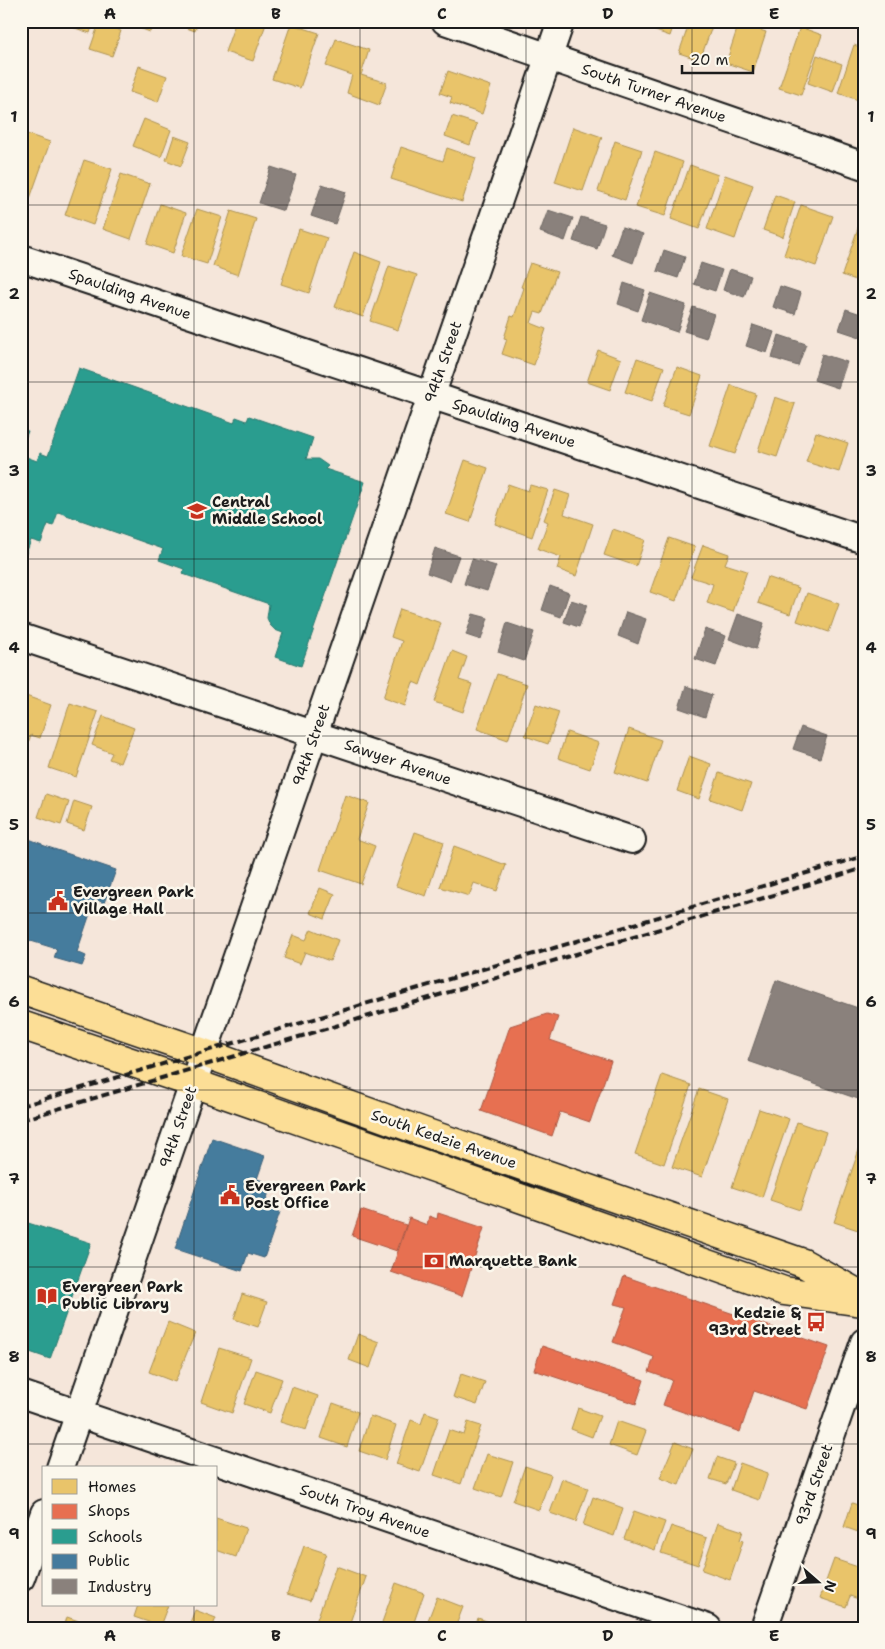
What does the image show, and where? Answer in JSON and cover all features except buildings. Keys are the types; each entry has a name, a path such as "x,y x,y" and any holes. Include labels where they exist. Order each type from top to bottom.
{"main road":[{"name":"South Kedzie Avenue","path":"21,990 803,1263 864,1297"},
{"name":"South Kedzie Avenue","path":"21,1025 193,1083 784,1291 864,1302"}],"street":[{"name":"South Turner Avenue","path":"445,21 864,166"},
{"name":"94th Street","path":"61,1466 561,21"},
{"name":"Spaulding Avenue","path":"21,258 864,540"},
{"name":"Sawyer Avenue","path":"21,637 632,840"},
{"name":"93rd Street","path":"764,1628 864,1342"},
{"name":"South Troy Avenue","path":"21,1394 708,1628"},
{"path":"21,1578 42,1519"}],"railway":[{"path":"21,1106 864,856"},
{"path":"21,1120 864,868"}],"place":[{"name":"Central Middle School","path":"197,511"},
{"name":"Evergreen Park Village Hall","path":"58,901"},
{"name":"Evergreen Park Post Office","path":"230,1195"},
{"name":"Marquette Bank","path":"434,1261"},
{"name":"Evergreen Park Public Library","path":"47,1296"},
{"name":"Kedzie & 93rd Street","path":"816,1322"}]}
